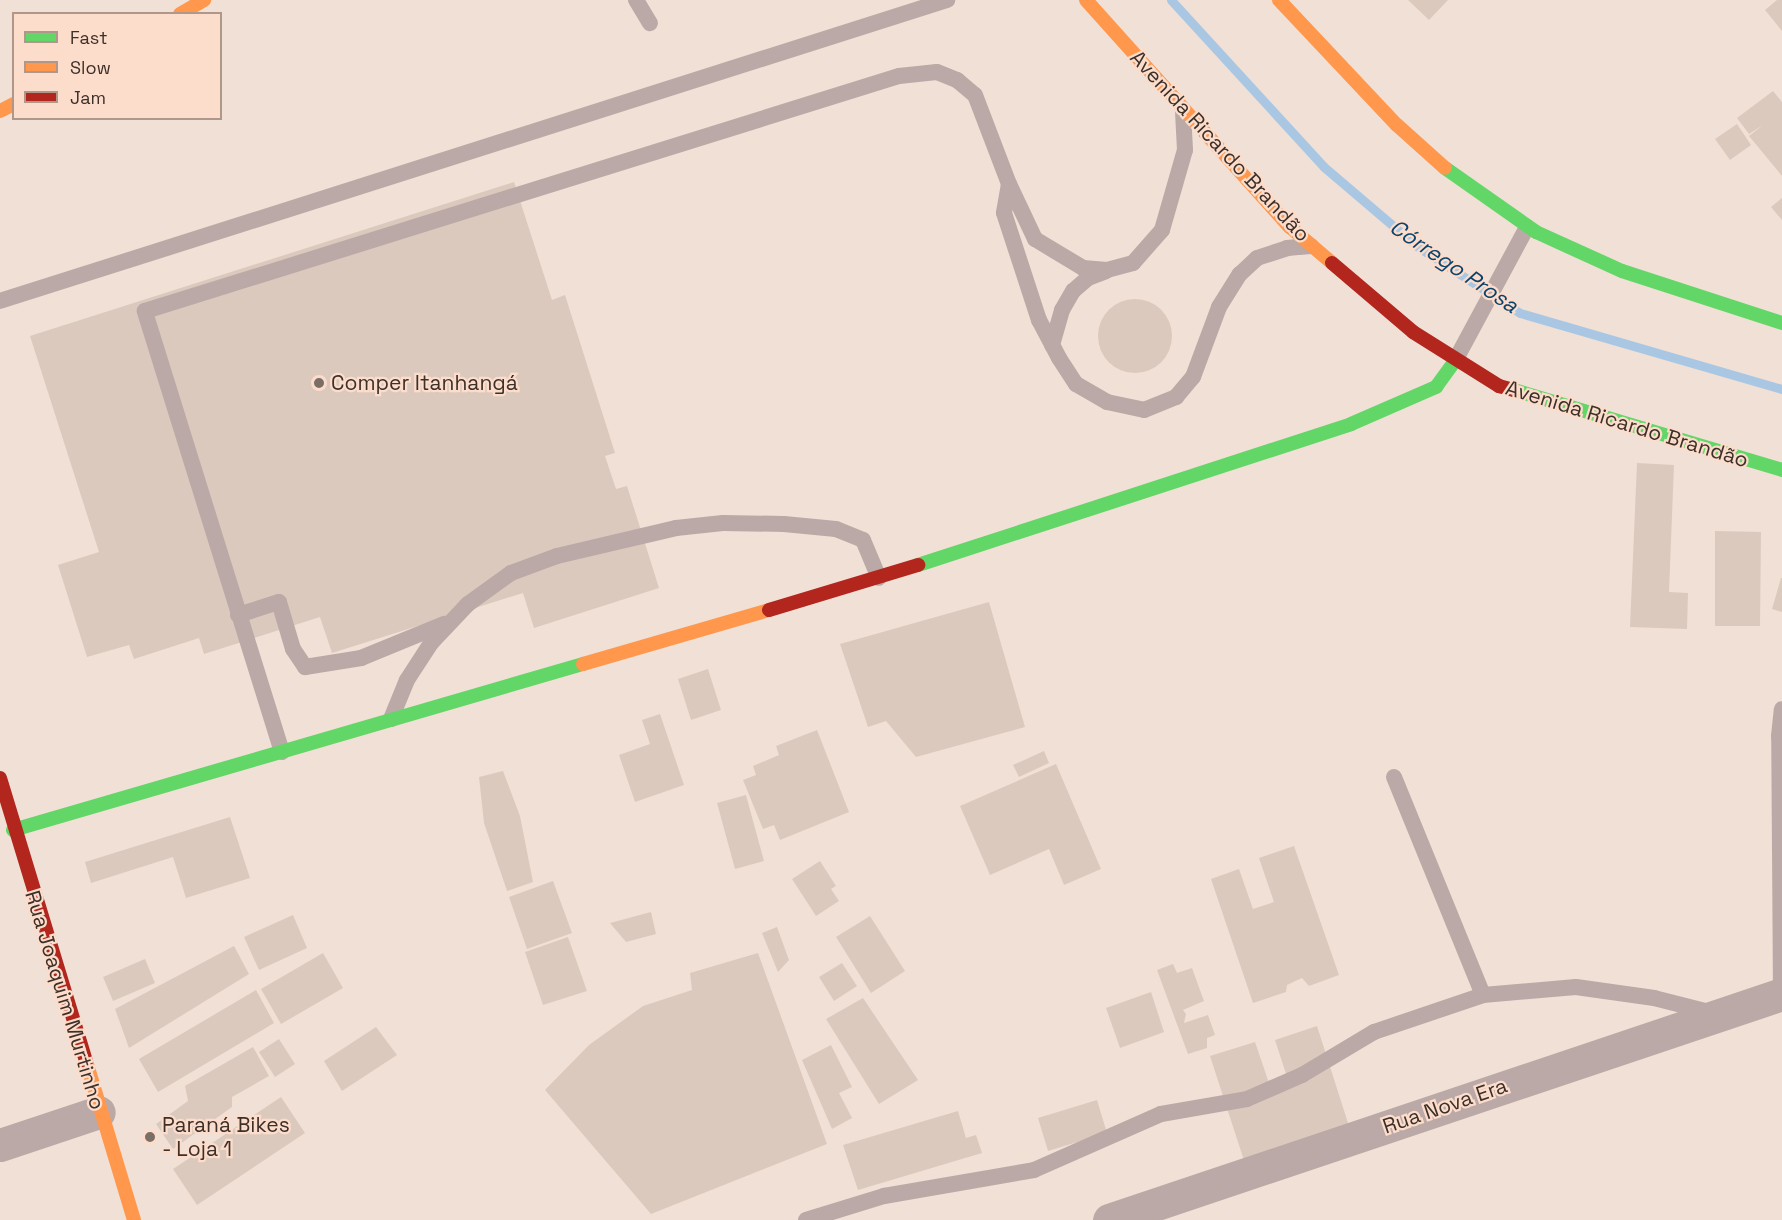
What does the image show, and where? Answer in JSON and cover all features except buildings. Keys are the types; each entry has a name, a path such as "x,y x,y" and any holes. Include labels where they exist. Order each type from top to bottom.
{"main road":[{"path":"183,12 204,0"},
{"name":"Avenida Ricardo Brandão","path":"1086,0 1290,227 1413,332 1499,386 1782,470"},
{"path":"1279,0 1397,125 1466,186 1527,227 1622,271 1782,323"},
{"path":"13,830 879,578 1351,424 1436,387 1456,359"},
{"name":"Rua Joaquim Murtinho","path":"0,778 13,830 134,1220"}],"street":[{"name":"Rua Nova Era","path":"1128,1217 1717,1014 1782,994"},
{"path":"0,1145 99,1112"}],"lane":[{"path":"636,0 650,23"},
{"path":"0,301 947,0"},
{"path":"282,752 145,311 917,73 938,72 957,80 975,95 1009,184 1035,239 1083,268 1107,270"},
{"path":"1052,345 1062,310 1073,291 1088,278 1133,263 1162,230 1185,150 1183,108"},
{"path":"1009,184 1004,213 1039,320 1052,345 1076,384 1107,402 1144,410 1176,397 1193,377 1219,307 1240,274 1257,258 1287,248 1312,246"},
{"path":"1456,359 1527,227"},
{"path":"391,720 407,680 431,643 454,618 511,573 625,537 723,523 836,529 863,540 879,578"},
{"path":"238,615 279,602 293,649 305,667 361,658 454,618"},
{"path":"1782,709 1780,933 1782,994"},
{"path":"1394,777 1483,995"},
{"path":"806,1220 884,1196 1034,1170 1161,1114 1247,1100 1302,1075 1374,1032 1483,995 1576,987 1654,998 1717,1014"}],"waterway":[{"name":"Córrego Prosa","path":"1171,0 1324,167 1418,247 1520,313 1782,389"}],"traffic: fast":[{"path":"1445,168 1536,232 1622,271 1782,323"},
{"path":"918,565 1351,424 1436,387 1456,359"},
{"path":"1514,390 1782,470"},
{"path":"13,830 583,664"}],"traffic: slow":[{"path":"183,12 204,0"},
{"path":"1086,0 1290,227 1332,263"},
{"path":"1279,0 1397,125 1445,168"},
{"path":"0,111 12,105"},
{"path":"583,664 769,610"},
{"path":"86,1061 134,1220"}],"traffic: jam":[{"path":"1332,263 1413,332 1499,386 1514,390"},
{"path":"769,610 918,565"},
{"path":"0,778 86,1061"}],"place":[{"name":"Comper Itanhangá","path":"319,383"},
{"name":"Paraná Bikes - Loja 1","path":"150,1137"}]}
